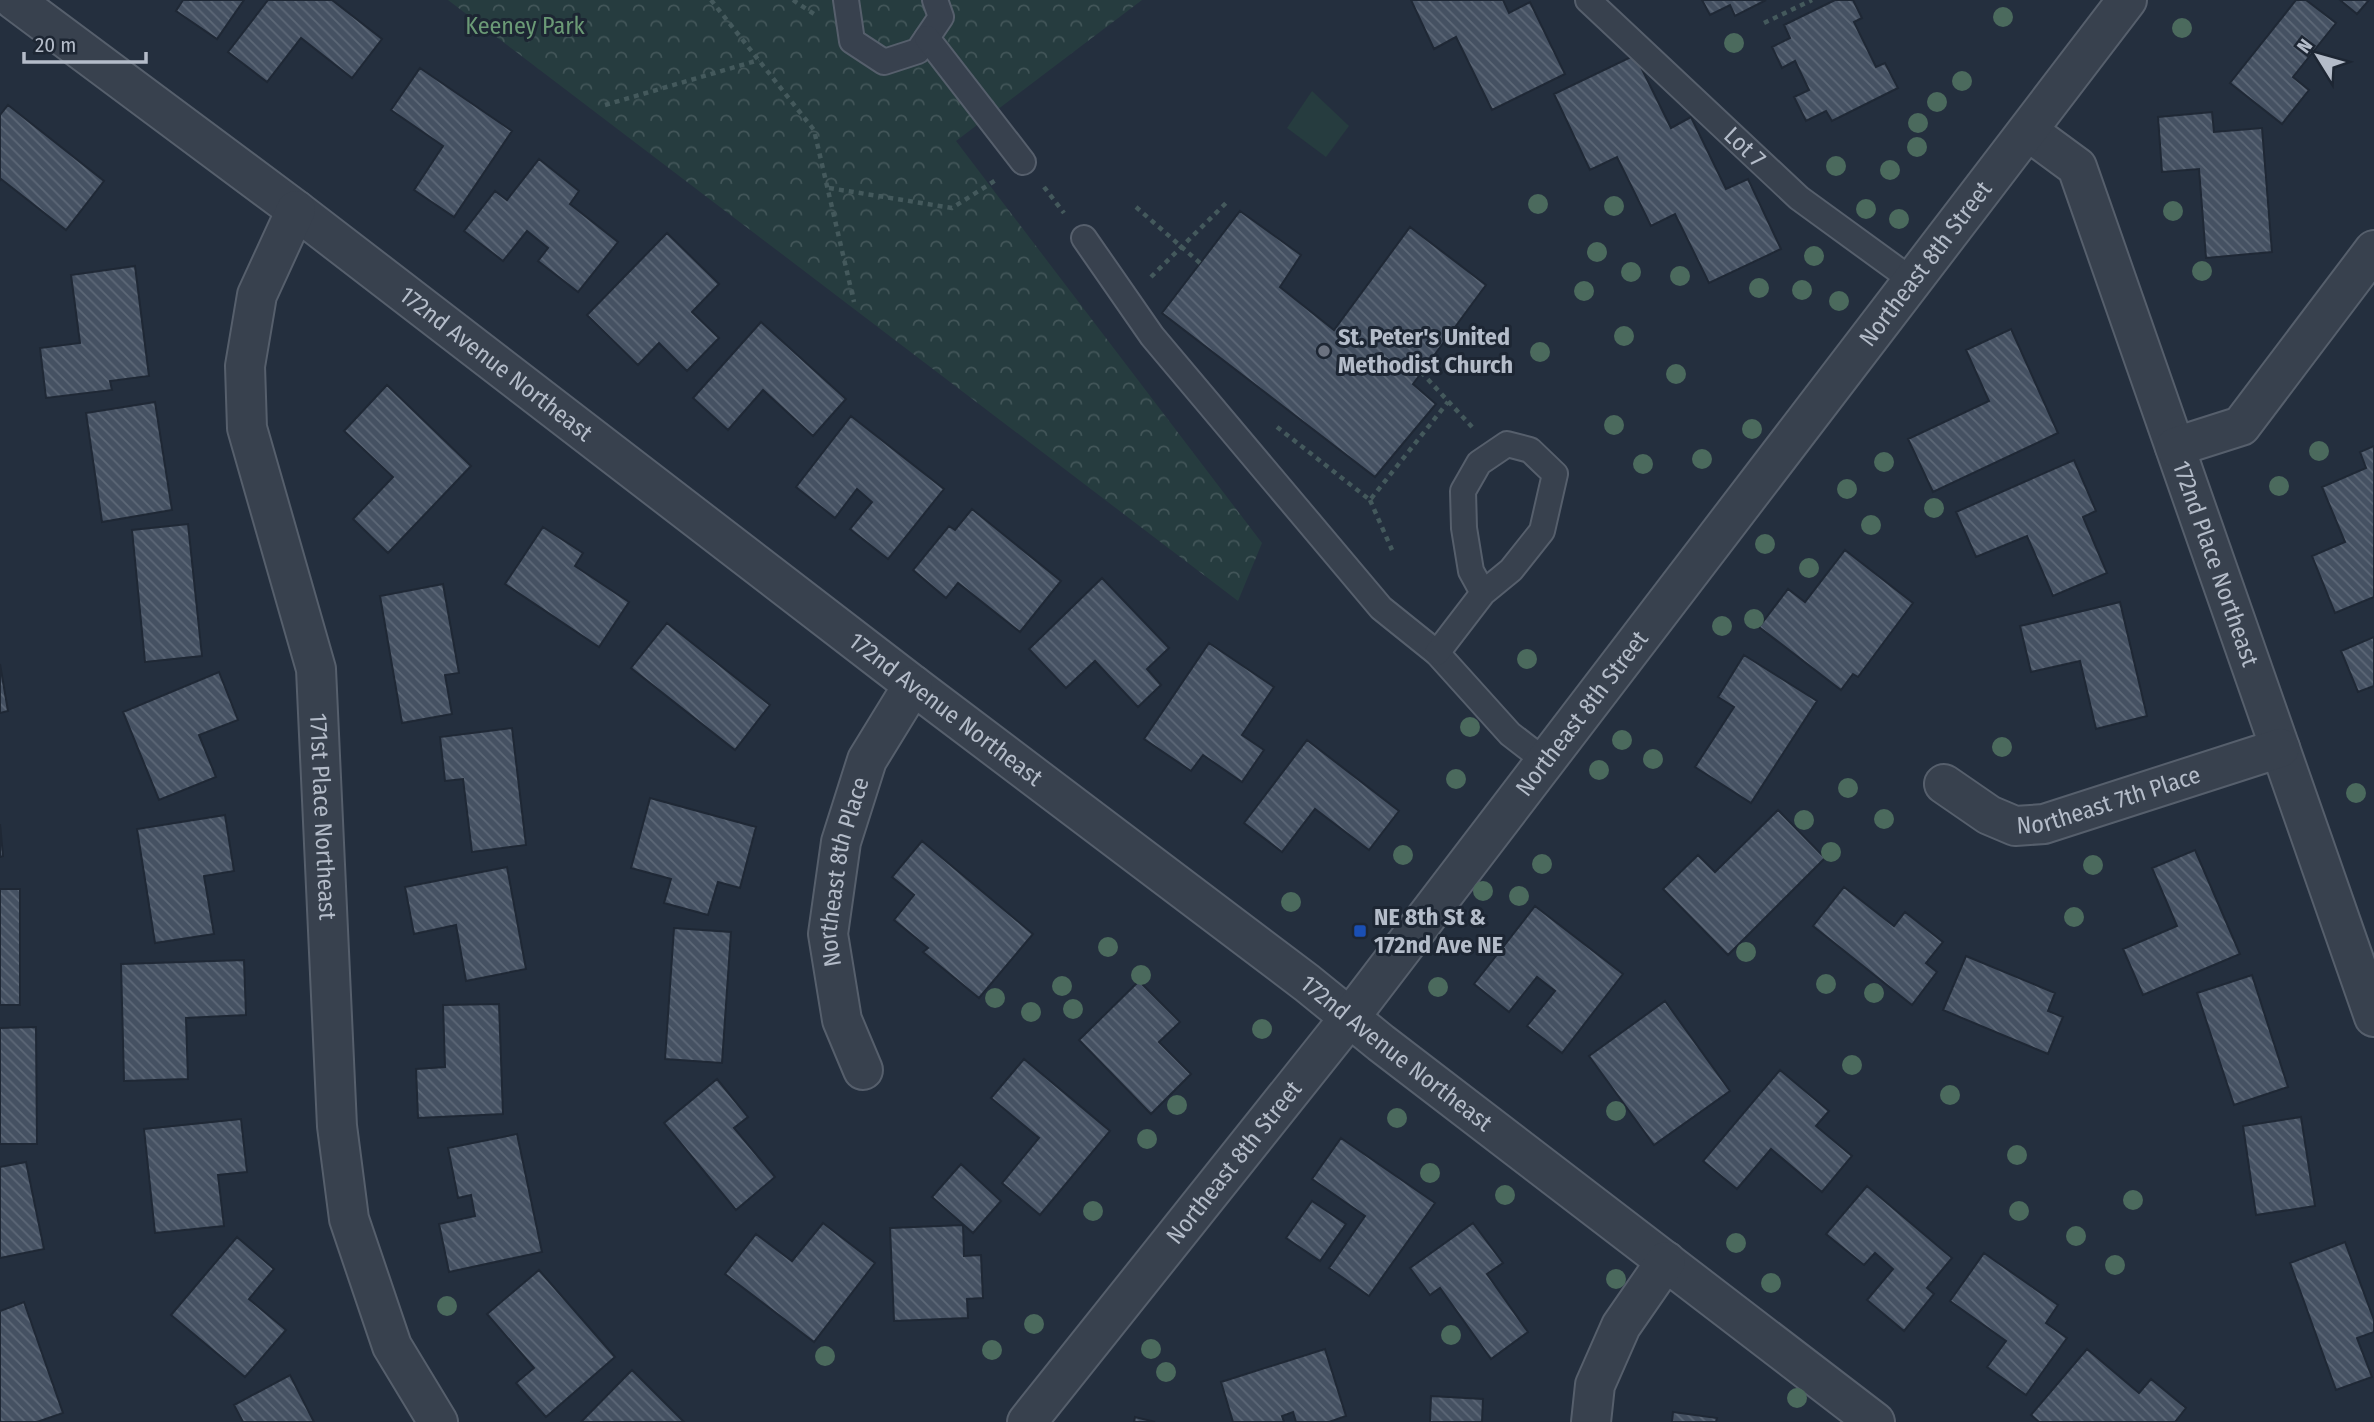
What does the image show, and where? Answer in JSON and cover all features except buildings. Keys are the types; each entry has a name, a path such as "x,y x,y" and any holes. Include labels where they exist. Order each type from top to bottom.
{"street":[{"name":"172nd Avenue Northeast","path":"13,0 296,210 1875,1422"},
{"name":"Northeast 8th Street","path":"1027,1422 1350,1017 2127,0"},
{"name":"172nd Place Northeast","path":"2028,131 2077,167 2374,1017"},
{"name":"171st Place Northeast","path":"296,210 257,295 245,366 247,428 316,669 337,1126 349,1219 392,1346 438,1422"},
{"path":"2175,447 2241,426 2374,250"},
{"name":"Northeast 8th Place","path":"863,1070 842,1020 828,934 841,842 867,760 913,685"},
{"name":"Northeast 7th Place","path":"1944,784 1989,815 2015,826 2044,824 2280,748"},
{"path":"1591,1422 1595,1385 1621,1326 1666,1261"}],"lane":[{"path":"846,0 852,41 884,62 918,51 941,17 935,0"},
{"name":"Lot 7","path":"1588,0 1799,198 1913,281"},
{"path":"927,38 1023,162"},
{"path":"1084,238 1152,336 1381,608 1437,653 1510,734 1545,761"},
{"path":"1437,653 1483,593 1511,570 1542,531 1555,474 1530,450 1507,444 1479,463 1463,491 1464,528 1471,571 1483,593"}],"path":[{"path":"711,0 814,130 854,302"},
{"path":"1764,23 1812,0"},
{"path":"605,105 759,61"},
{"path":"829,188 952,208 1023,162 1084,238"},
{"path":"1128,299 1227,202"},
{"path":"1136,207 1200,263"},
{"path":"1421,372 1468,424 1499,450"},
{"path":"1370,500 1448,402"},
{"path":"1277,428 1370,500 1392,550"}],"green space":[{"name":"Keeney Park","path":"448,0 1142,0 956,141 1262,543 1238,601"},
{"path":"1312,91 1349,126 1326,157 1287,128"}],"place":[{"name":"St. Peter's United Methodist Church","path":"1324,351"},
{"name":"NE 8th St & 172nd Ave NE","path":"1360,931"}]}
